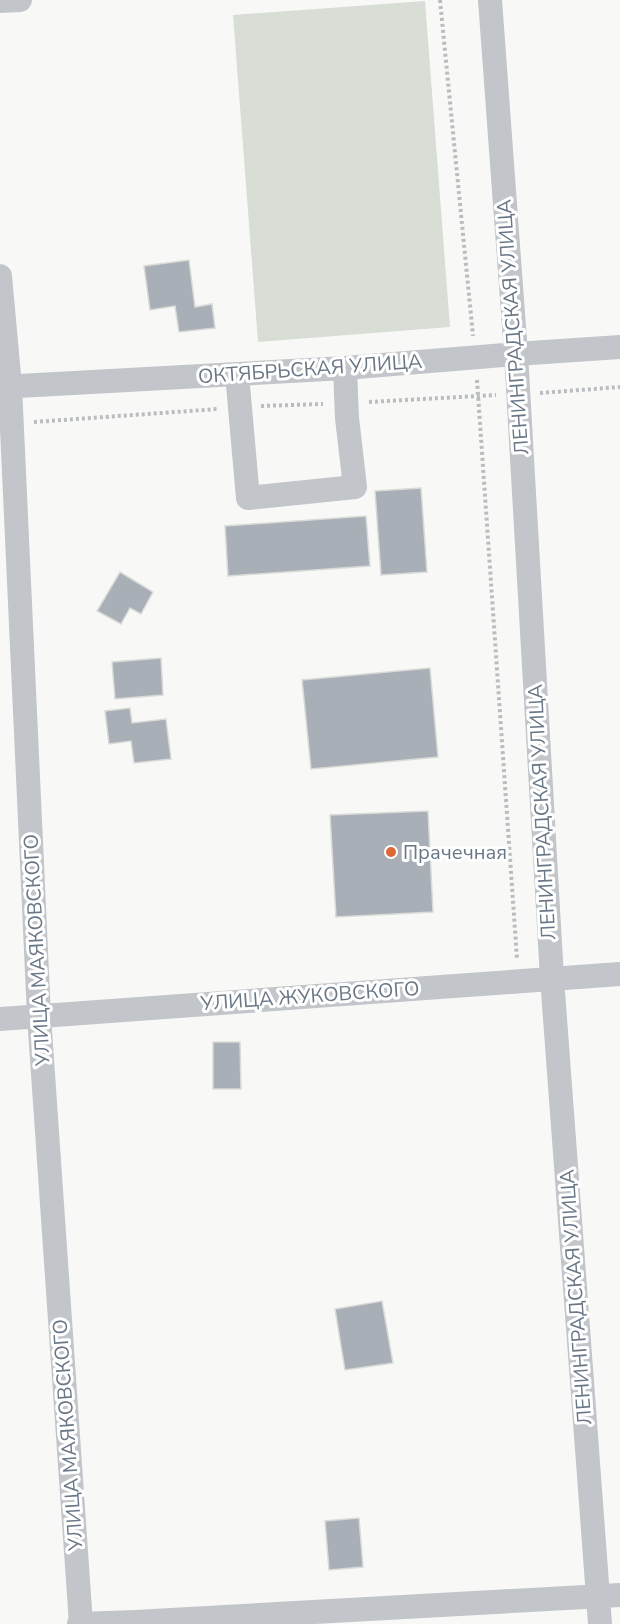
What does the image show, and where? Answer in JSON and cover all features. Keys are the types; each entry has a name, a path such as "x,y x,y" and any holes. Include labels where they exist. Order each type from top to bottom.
{"street":[{"path":"0,1 20,0"},
{"name":"ЛЕНИНГРАДСКАЯ УЛИЦА","path":"490,0 516,354 552,978 609,1595 600,1624"},
{"name":"УЛИЦА МАЯКОВСКОГО","path":"0,276 5,387 11,423 39,1016 80,1624"},
{"name":"ОКТЯБРЬСКАЯ УЛИЦА","path":"5,387 345,368 620,347"},
{"path":"237,374 248,498 355,488 346,403 345,368"},
{"name":"УЛИЦА ЖУКОВСКОГО","path":"0,1019 620,974"},
{"path":"80,1624 135,1623 609,1595"}],"path":[{"path":"440,0 479,396 518,980"},
{"path":"11,423 240,407 518,395 620,387"}],"shaded area":[{"path":"425,1 450,327 258,342 233,15"}],"building":[{"path":"189,260 195,307 212,304 215,328 179,332 175,306 150,310 144,266"},
{"path":"421,488 427,572 381,575 375,491"},
{"path":"366,516 370,566 228,576 225,526"},
{"path":"120,572 153,592 141,614 130,608 121,624 97,611"},
{"path":"161,658 163,695 115,699 112,662"},
{"path":"430,668 438,757 311,769 302,680"},
{"path":"130,708 132,723 166,719 171,759 134,763 131,741 109,744 105,711"},
{"path":"428,811 433,912 336,917 330,815"},
{"path":"213,1042 240,1042 241,1089 213,1089"},
{"path":"382,1301 393,1363 345,1370 335,1309"},
{"path":"359,1518 363,1567 329,1570 325,1521"}],"place":[{"name":"Прачечная","path":"391,852"}]}
